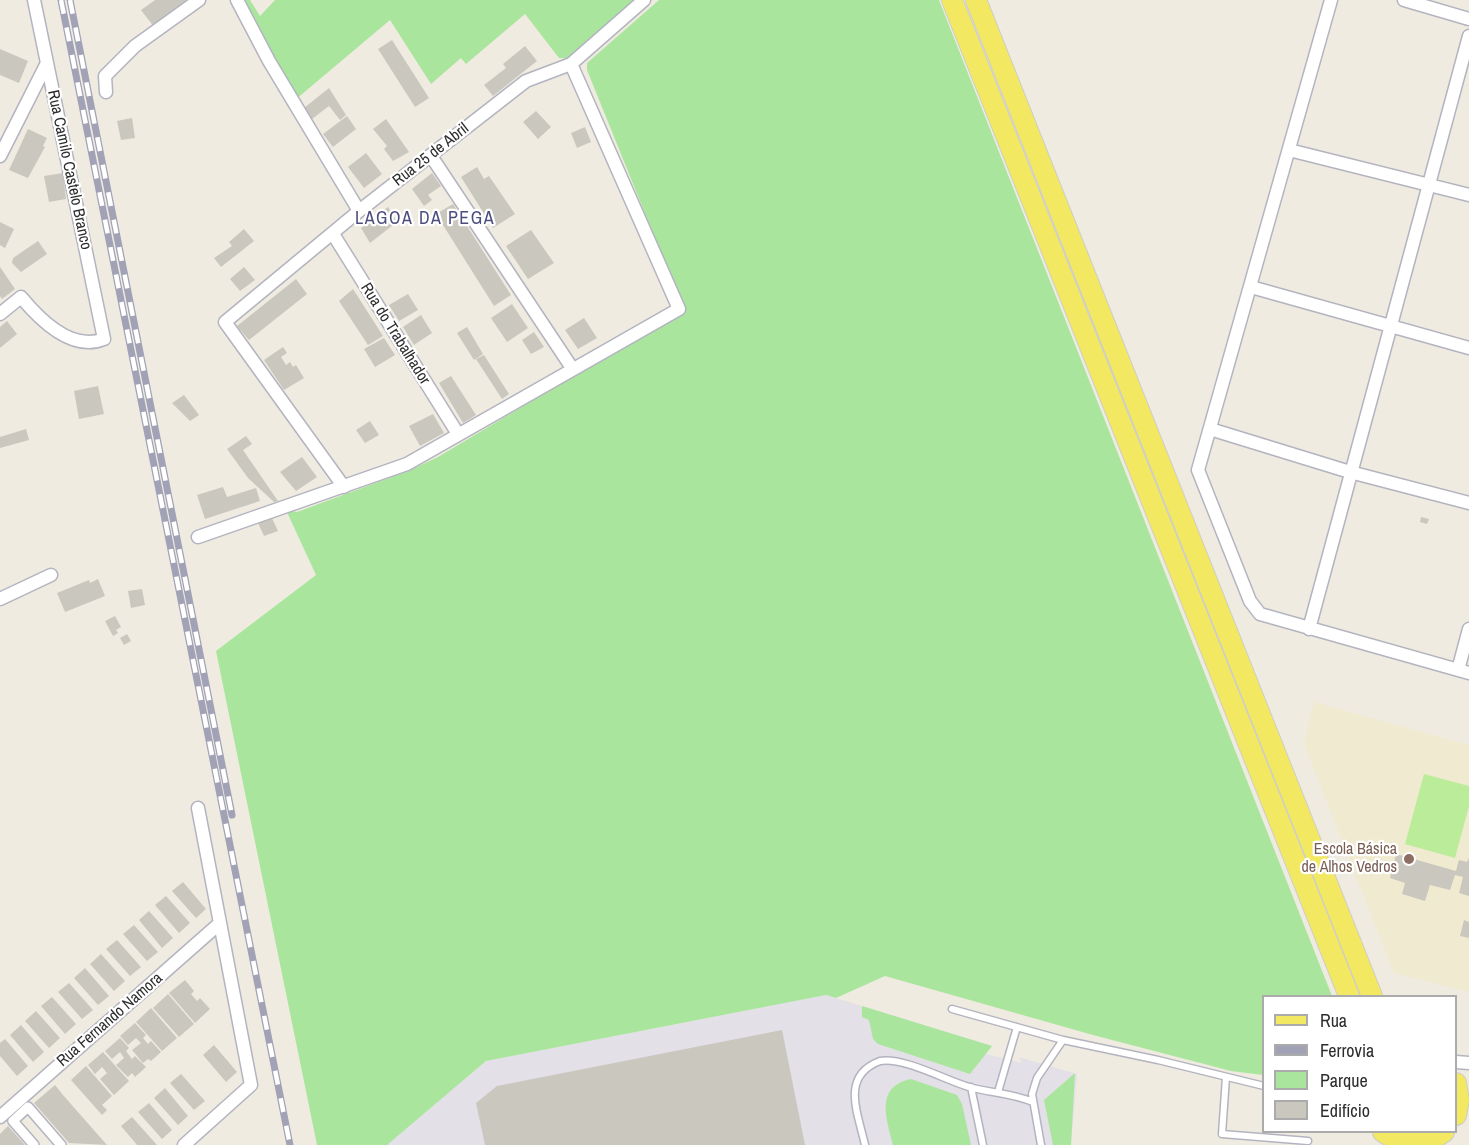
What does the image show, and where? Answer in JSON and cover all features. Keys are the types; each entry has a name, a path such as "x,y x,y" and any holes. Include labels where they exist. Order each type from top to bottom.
{"main road":[{"path":"952,0 1349,995"},
{"path":"976,0 1372,995"},
{"path":"1457,1092 1459,1100 1457,1108"},
{"path":"1391,1138 1409,1143 1425,1142 1442,1133"}],"street":[{"name":"Rua Camilo Castelo Branco","path":"0,314 21,297 51,329 80,342 104,339 34,0"},
{"path":"106,92 105,76 128,54 199,0"},
{"path":"237,0 275,71 359,212"},
{"name":"Rua 25 de Abril","path":"344,487 225,322 359,212 526,81 571,64 644,0"},
{"path":"1331,0 1198,470 1250,601 1260,614 1463,671 1469,629"},
{"path":"1404,0 1469,19"},
{"path":"1309,629 1469,36"},
{"path":"0,156 47,63"},
{"path":"198,537 407,464 679,309 571,64"},
{"path":"1289,150 1469,195"},
{"path":"431,156 572,369"},
{"name":"Rua do Trabalhador","path":"333,234 458,434"},
{"path":"1251,287 1469,348"},
{"path":"1210,429 1350,472 1469,503"},
{"path":"0,599 51,575"},
{"path":"184,1145 251,1085 198,808"},
{"name":"Rua Fernando Namora","path":"0,1117 220,923"},
{"path":"1457,1112 1469,1094"},
{"path":"34,1145 13,1121 28,1107 61,1145"}],"lane":[{"path":"952,1009 1063,1040 1262,1086"},
{"path":"998,1092 1017,1027"},
{"path":"1041,1145 1033,1102 1034,1086 1063,1040"},
{"path":"865,1145 854,1088 861,1074 873,1064 888,1060 971,1088 1016,1094 1033,1102"},
{"path":"1226,1077 1222,1134 1308,1141"},
{"path":"971,1088 983,1145"}],"shaded area":[{"name":"Escola Básica de Alhos Vedros","path":"1314,702 1469,745 1469,992 1394,973 1304,744"},
{"path":"826,995 992,1046 986,1054 1022,1063 1019,1057 1077,1074 1071,1145 387,1145 486,1061"}],"green space":[{"path":"243,0 250,0 260,16 275,0 639,0 572,59 559,58 525,14 466,64 461,58 431,84 390,20 295,100"},
{"path":"659,0 939,0 1332,995 1262,995 1262,1075 1231,1071 1093,1035 885,976 836,998 826,995 486,1061 387,1145 317,1145 216,651 316,575 286,510 297,512 408,471 438,457 684,310 587,70 587,63"},
{"path":"1424,774 1469,786 1469,806 1455,858 1405,844"},
{"path":"862,1006 992,1046 970,1074 878,1044 873,1039 869,1020 862,1017"},
{"path":"1075,1073 1071,1145 1053,1145 1044,1100"},
{"path":"911,1079 957,1095 962,1104 971,1145 893,1145 886,1115 887,1097 899,1083"}],"building":[{"path":"155,0 190,0 154,27 141,10"},
{"path":"392,40 429,98 415,107 378,49"},
{"path":"525,46 537,61 493,96 484,85 506,68 503,64"},
{"path":"0,49 28,61 19,83 0,75"},
{"path":"329,88 346,115 340,120 329,106 312,119 304,108"},
{"path":"536,111 551,127 538,139 523,122"},
{"path":"347,116 356,129 333,147 323,134"},
{"path":"132,118 135,138 121,140 117,121"},
{"path":"386,119 409,152 393,161 384,149 387,146 373,129"},
{"path":"585,127 591,142 577,148 571,133"},
{"path":"28,129 47,138 43,146 45,147 28,178 9,170"},
{"path":"366,153 382,174 364,188 348,167"},
{"path":"477,167 484,179 489,176 515,214 493,228 461,177"},
{"path":"63,173 66,199 49,202 44,176"},
{"path":"432,173 441,186 428,195 432,200 424,206 412,189"},
{"path":"453,204 511,295 494,306 436,214"},
{"path":"388,207 397,222 370,243 361,228"},
{"path":"0,222 14,229 5,248 0,245"},
{"path":"244,229 254,241 221,267 214,258 232,246 229,242"},
{"path":"531,230 554,263 528,279 506,246"},
{"path":"38,241 47,254 21,272 12,263 13,258"},
{"path":"0,267 15,289 2,299 0,296"},
{"path":"244,267 255,280 240,291 230,279"},
{"path":"296,279 307,294 249,340 237,326"},
{"path":"353,289 383,336 368,345 339,301"},
{"path":"408,294 418,310 399,321 389,305"},
{"path":"512,304 528,328 507,342 491,318"},
{"path":"421,315 432,333 414,345 403,327"},
{"path":"584,318 597,338 578,349 565,330"},
{"path":"7,321 17,334 0,348 0,327"},
{"path":"467,327 483,354 474,360 457,333"},
{"path":"534,332 544,347 531,354 522,340"},
{"path":"384,338 395,355 375,367 364,349"},
{"path":"283,347 287,353 281,357 286,365 290,362 293,367 296,365 304,378 284,390 264,360"},
{"path":"484,355 509,394 502,399 476,359"},
{"path":"451,376 476,415 463,423 439,383"},
{"path":"98,386 104,414 79,419 74,391"},
{"path":"184,395 199,415 190,421 172,403"},
{"path":"433,414 444,433 420,446 409,426"},
{"path":"370,421 379,435 365,443 356,430"},
{"path":"26,429 29,440 0,448 0,437"},
{"path":"246,436 252,444 243,450 278,501 274,502 248,478 227,449"},
{"path":"302,457 317,477 296,491 280,472"},
{"path":"223,487 227,497 256,488 260,501 205,519 197,495"},
{"path":"1421,517 1429,519 1427,524 1420,522"},
{"path":"272,518 278,531 264,536 258,523"},
{"path":"98,579 105,596 65,612 57,593 89,580 90,583"},
{"path":"142,589 145,605 131,608 128,591"},
{"path":"115,616 121,627 113,636 105,621"},
{"path":"127,634 131,641 124,645 120,638"},
{"path":"1396,854 1456,871 1459,860 1467,862 1469,858 1469,896 1459,893 1463,877 1455,875 1450,890 1430,885 1425,901 1402,894 1405,883 1390,878"},
{"path":"183,882 206,909 196,918 172,891"},
{"path":"166,896 190,923 179,933 155,905"},
{"path":"149,911 173,938 162,948 139,920"},
{"path":"1464,920 1469,922 1469,938 1460,936"},
{"path":"134,925 158,952 147,961 123,934"},
{"path":"117,940 141,967 130,976 106,949"},
{"path":"101,954 125,981 114,991 90,964"},
{"path":"85,968 109,996 98,1005 74,978"},
{"path":"185,980 194,991 191,994 197,1001 200,998 210,1009 195,1023 169,993"},
{"path":"69,983 93,1010 82,1019 58,992"},
{"path":"168,994 194,1024 179,1037 153,1008"},
{"path":"52,997 76,1024 65,1034 41,1006"},
{"path":"151,1008 177,1038 162,1051 136,1022"},
{"path":"36,1011 60,1038 49,1048 25,1021"},
{"path":"135,1023 146,1035 143,1038 148,1044 151,1041 161,1052 151,1061 148,1059 143,1063 132,1050 141,1043 136,1038 128,1045 120,1036"},
{"path":"21,1025 44,1052 33,1062 10,1035"},
{"path":"782,1030 805,1145 485,1145 476,1103 497,1086"},
{"path":"120,1038 129,1048 126,1051 132,1059 135,1056 146,1067 135,1077 132,1073 128,1077 116,1065 124,1058 120,1052 112,1059 105,1051"},
{"path":"5,1039 28,1066 17,1076 0,1056 0,1043"},
{"path":"214,1045 237,1072 226,1082 203,1055"},
{"path":"103,1052 129,1081 114,1095 100,1079 107,1073 102,1067 95,1074 88,1065"},
{"path":"86,1066 112,1096 102,1105 107,1110 102,1115 71,1080"},
{"path":"181,1074 205,1101 194,1110 170,1083"},
{"path":"55,1085 107,1145 69,1143 34,1103"},
{"path":"165,1088 188,1116 178,1125 154,1098"},
{"path":"149,1103 172,1130 162,1139 138,1112"},
{"path":"132,1117 157,1145 137,1145 121,1126"},
{"path":"8,1126 25,1145 0,1145 0,1134"}],"railway":[{"path":"61,0 290,1145"},
{"path":"70,0 232,815"}],"place":[{"name":"Escola Básica de Alhos Vedros","path":"1409,859"}],"district":[{"name":"LAGOA DA PEGA","path":"425,219"}]}
